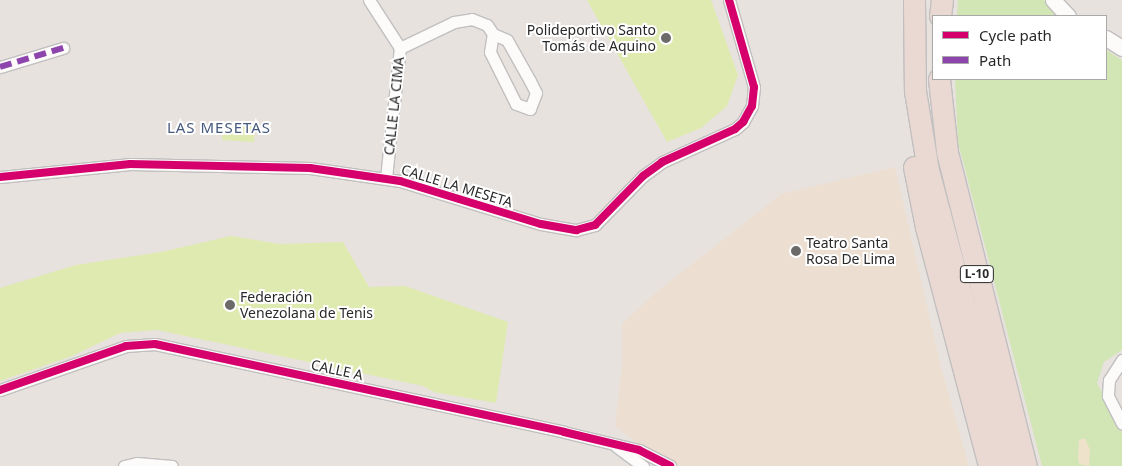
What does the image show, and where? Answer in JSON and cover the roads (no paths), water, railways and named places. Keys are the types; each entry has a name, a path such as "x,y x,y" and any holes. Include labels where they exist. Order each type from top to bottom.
{"highway":[{"name":"L-10","path":"914,0 915,91 924,144 1006,466"},
{"path":"940,15 942,0"},
{"name":"L-10","path":"939,80 947,152 1026,466"},
{"name":"L-10","path":"924,144 914,170 989,466"}],"street":[{"path":"369,0 400,48"},
{"name":"CALLE LA MESETA","path":"0,178 130,164 310,168 386,178 558,229 576,230 595,225 650,171 695,146 735,129 748,115 754,98 753,76 729,0"},
{"path":"1053,0 1067,15"},
{"name":"CALLE LA CIMA","path":"386,178 400,48 454,22 472,19 487,25 493,34 507,40 536,93 530,109 516,104 490,52 493,34"},
{"path":"1107,39 1122,48"},
{"path":"0,67 63,48"},
{"name":"CALLE A","path":"0,390 117,348 154,344 639,450 670,466"},
{"path":"1122,360 1109,380 1108,396 1122,424"},
{"name":"CALLE A","path":"615,445 643,466"},
{"path":"124,466 172,466"}],"place":[{"name":"Polideportivo Santo Tomás de Aquino","path":"666,38"},
{"name":"Teatro Santa Rosa De Lima","path":"796,251"},
{"name":"Federación Venezolana de Tenis","path":"230,305"}],"district":[{"name":"LAS MESETAS","path":"219,128"}]}
